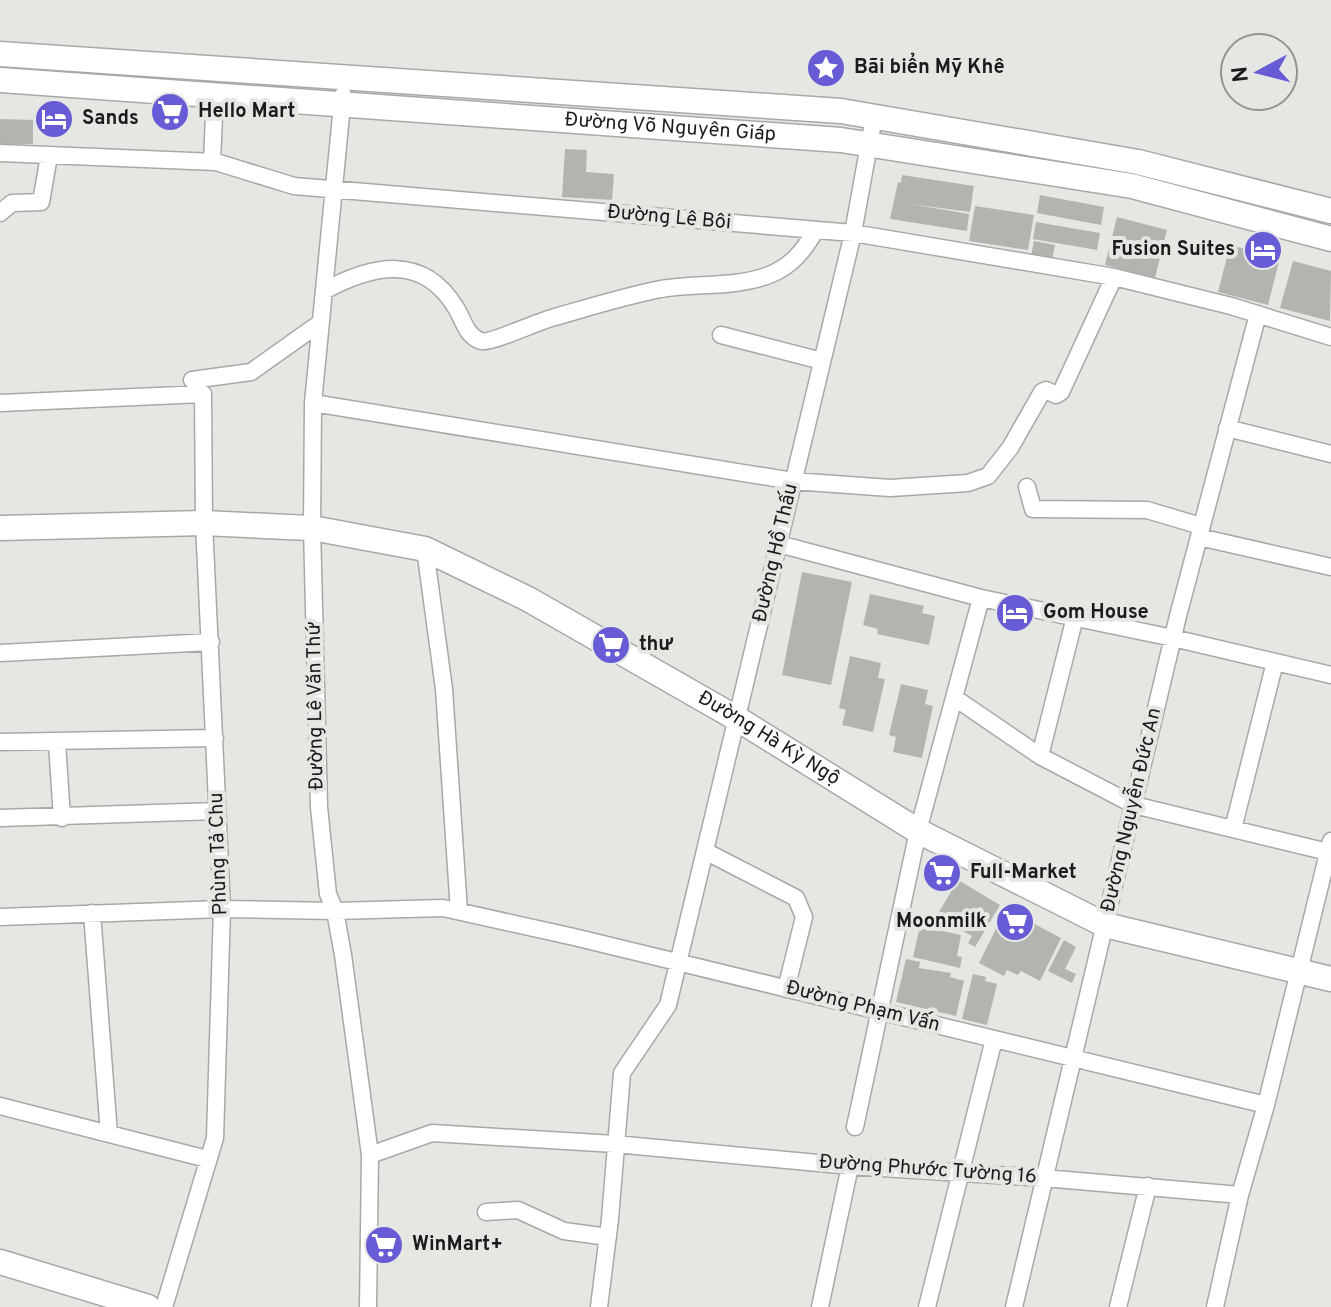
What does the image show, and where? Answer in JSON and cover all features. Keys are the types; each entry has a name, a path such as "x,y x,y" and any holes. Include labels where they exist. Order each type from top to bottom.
{"main road":[{"name":"Đường Võ Nguyên Giáp","path":"0,54 841,111 1138,162 1331,211"},
{"name":"Đường Võ Nguyên Giáp","path":"0,80 841,140 1132,186 1331,239"},
{"name":"Đường Hà Kỳ Ngộ","path":"0,528 204,523 312,528 425,549 528,599 736,718 918,831 1105,925 1331,979"},
{"path":"0,1262 149,1307"}],"street":[{"name":"Đường Lê Văn Thứ","path":"345,77 313,403 312,528 319,807 328,894 335,911 370,1155 368,1307"},
{"path":"212,162 215,94"},
{"name":"Đường Hồ Thấu","path":"599,1307 622,1073 668,1005 853,233 874,117"},
{"name":"Đường Lê Bôi","path":"0,153 212,162 287,185 853,233 1114,277 1258,314 1331,337"},
{"path":"0,213 12,203 41,202 49,156"},
{"path":"324,291 361,273 408,270 432,278 456,308 472,335 482,341 492,341 544,319 661,289 768,276 789,265 804,250 816,230"},
{"path":"313,403 793,481 890,488 968,483 988,476 1010,448 1042,392 1046,390 1056,395 1061,392 1114,277"},
{"name":"Đường Nguyễn Đức An","path":"1014,1307 1173,638 1258,314"},
{"path":"192,380 251,372 320,323"},
{"path":"721,335 822,361"},
{"name":"Phùng Tả Chu","path":"0,403 203,394 204,523 222,909 215,1138 149,1307"},
{"path":"1227,428 1331,454"},
{"path":"1027,487 1033,509 1147,510 1200,532 1331,567"},
{"path":"779,544 981,598 1331,675"},
{"path":"425,549 444,689 459,911"},
{"path":"855,1127 918,831 981,598"},
{"path":"1040,756 1075,617"},
{"path":"0,653 211,642"},
{"path":"1233,829 1275,662"},
{"path":"955,698 1040,756 1134,805 1233,829 1330,846 1266,1105 1240,1195 1215,1307"},
{"path":"0,742 215,738"},
{"path":"57,743 62,818"},
{"path":"0,818 217,811"},
{"path":"705,851 796,898 802,907 804,917 786,989"},
{"name":"Đường Phạm Vấn","path":"222,909 335,911 426,907 459,911 1266,1105"},
{"path":"0,917 222,909"},
{"path":"92,913 109,1134"},
{"path":"927,1307 994,1039"},
{"path":"0,1106 207,1159"},
{"name":"Đường Phước Tường 16","path":"370,1155 432,1133 615,1144 850,1166 1044,1178 1240,1195"},
{"path":"820,1307 850,1166"},
{"path":"1118,1307 1148,1186"},
{"path":"486,1212 518,1210 564,1231 608,1237"}],"building":[{"path":"0,119 33,120 33,144 0,144"},
{"path":"565,149 587,150 586,172 614,174 612,200 562,197"},
{"path":"902,175 974,186 970,212 910,204 969,214 967,231 890,219"},
{"path":"1040,195 1104,207 1101,225 1037,213"},
{"path":"975,206 1034,215 1028,250 969,241"},
{"path":"1117,217 1167,230 1155,278 1105,265"},
{"path":"1036,222 1100,233 1097,250 1033,239"},
{"path":"1034,241 1055,245 1052,260 1031,256"},
{"path":"1230,245 1280,258 1268,305 1218,292"},
{"path":"1293,261 1331,271 1330,321 1280,308"},
{"path":"802,572 852,582 831,685 782,675"},
{"path":"870,594 924,606 922,613 935,616 929,645 877,634 878,629 863,625"},
{"path":"850,656 881,663 878,678 885,679 873,732 842,725 846,710 839,708"},
{"path":"901,684 928,690 925,704 933,706 922,758 893,752 896,737 889,735"},
{"path":"938,866 954,874 948,885 933,877"},
{"path":"958,880 1000,905 975,947 968,943 972,936 936,917"},
{"path":"1006,909 1061,938 1040,981 1021,971 1018,975 1007,970 1004,976 979,963"},
{"path":"920,926 961,935 957,956 962,957 960,968 913,957"},
{"path":"1064,940 1076,947 1065,969 1076,974 1072,983 1048,971"},
{"path":"906,959 920,962 919,968 951,973 950,977 964,981 956,1016 896,1002"},
{"path":"973,974 997,984 987,1025 962,1019"}],"place":[{"name":"Bãi biển Mỹ Khê","path":"826,68"},
{"name":"Hello Mart","path":"170,112"},
{"name":"Sands","path":"54,119"},
{"name":"Fusion Suites","path":"1263,250"},
{"name":"Gom House","path":"1015,613"},
{"name":"thư","path":"611,645"},
{"name":"Full-Market","path":"942,873"},
{"name":"Moonmilk","path":"1015,922"},
{"name":"WinMart+","path":"384,1245"}]}
